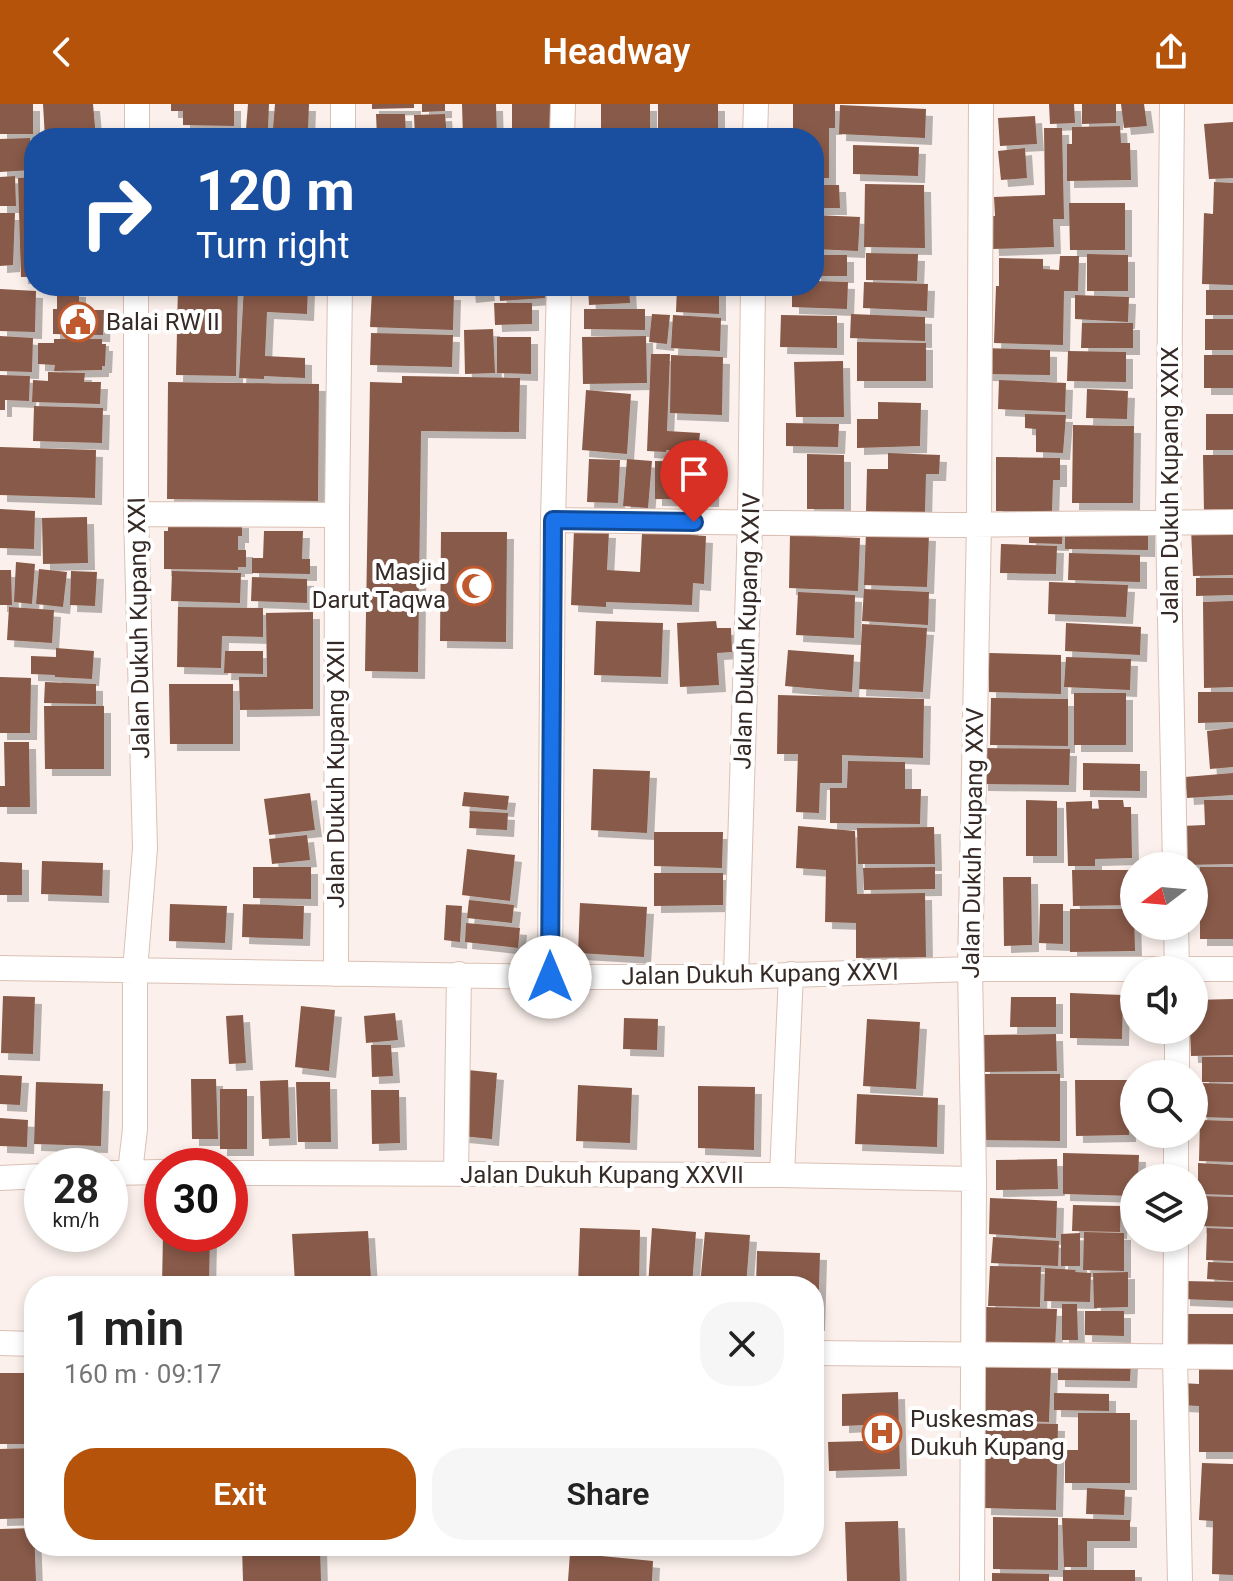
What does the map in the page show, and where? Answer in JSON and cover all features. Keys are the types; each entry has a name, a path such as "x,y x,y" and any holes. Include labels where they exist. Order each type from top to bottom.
{"street":[{"path":"137,104 137,128"},
{"path":"343,104 343,128"},
{"path":"562,128 563,104"},
{"path":"755,128 756,104"},
{"name":"Jalan Dukuh Kupang XXV","path":"972,1581 974,1179 970,969 979,524 981,104"},
{"name":"Jalan Dukuh Kupang XXIX","path":"1172,104 1168,523 1175,852"},
{"name":"Jalan Dukuh Kupang XXI","path":"128,1150 135,1129 135,971 145,848 136,514 136,296"},
{"name":"Jalan Dukuh Kupang XXII","path":"336,974 340,296"},
{"path":"550,977 553,520 559,296"},
{"name":"Jalan Dukuh Kupang XXIV","path":"736,977 750,523 753,296"},
{"path":"136,514 337,515"},
{"path":"553,520 979,524 1233,522"},
{"name":"Jalan Dukuh Kupang XXVI","path":"0,968 550,977 736,977 970,969 1120,969"},
{"name":"Jalan Dukuh Kupang XXVI","path":"1208,969 1233,969"},
{"path":"456,1174 459,974"},
{"path":"782,1175 791,974"},
{"name":"Jalan Dukuh Kupang XXVII","path":"248,1173 782,1175 974,1179"},
{"path":"0,1178 24,1177"},
{"path":"1176,1252 1180,1581"},
{"path":"0,1343 24,1344"},
{"path":"824,1353 1233,1357"}],"building":[{"path":"0,104 33,104 33,128 24,128 24,134 0,134"},
{"path":"43,104 93,104 95,128 44,128"},
{"path":"171,104 234,104 234,126 183,125 183,111 171,111"},
{"path":"248,104 269,104 268,128 246,128"},
{"path":"275,104 309,104 308,128 273,128"},
{"path":"372,104 414,104 414,108 372,109"},
{"path":"422,104 445,104 445,111 422,112"},
{"path":"462,104 496,104 497,128 463,128"},
{"path":"512,104 550,104 550,128 512,128"},
{"path":"601,104 650,104 650,128 601,128"},
{"path":"658,104 718,104 718,128 658,128"},
{"path":"793,104 835,104 835,128 829,128 829,178 824,178 824,128 793,128"},
{"path":"1049,104 1074,104 1075,123 1050,124"},
{"path":"1082,104 1116,104 1116,123 1082,124"},
{"path":"1121,104 1144,104 1147,126 1124,128"},
{"path":"840,105 926,109 925,138 839,134"},
{"path":"376,114 405,114 406,128 377,128"},
{"path":"445,114 446,128 415,128 414,115"},
{"path":"1035,116 1037,144 1000,146 998,118"},
{"path":"1233,122 1233,178 1209,179 1204,124"},
{"path":"1120,126 1121,143 1130,143 1131,180 1067,181 1067,144 1072,144 1072,127"},
{"path":"1044,128 1062,128 1064,219 1053,219 1054,247 992,249 990,216 995,216 994,197 1045,195"},
{"path":"24,138 24,170 0,172 0,139"},
{"path":"853,145 919,147 918,176 853,174"},
{"path":"1025,148 1027,178 1001,180 998,151"},
{"path":"15,176 16,206 0,206 0,177"},
{"path":"18,178 24,178 24,277 21,277"},
{"path":"1214,182 1233,183 1233,285 1202,284 1204,213 1213,214"},
{"path":"865,184 924,185 925,248 864,247"},
{"path":"824,185 839,185 840,208 824,208"},
{"path":"1069,203 1125,203 1125,250 1070,250"},
{"path":"0,213 15,213 13,265 0,266"},
{"path":"824,215 860,217 858,251 824,249"},
{"path":"866,253 918,254 917,281 866,280"},
{"path":"1087,254 1128,255 1128,291 1087,291"},
{"path":"824,255 847,255 847,276 824,276"},
{"path":"1060,256 1079,256 1078,291 1064,291 1063,345 994,343 999,258 1043,259 1043,269 1059,270"},
{"path":"824,281 848,282 847,309 792,307 792,296 824,296"},
{"path":"864,282 928,284 927,311 863,308"},
{"path":"0,289 24,290 24,296 36,296 35,332 0,331"},
{"path":"1206,290 1233,290 1233,315 1206,315"},
{"path":"1075,295 1129,297 1128,322 1075,319"},
{"name":"Balai RW II","path":"57,296 79,296 79,310 104,310 103,335 53,334 53,309 57,309"},
{"path":"178,296 238,296 236,376 176,375"},
{"path":"243,296 308,296 307,314 267,312 265,356 305,358 305,378 239,378"},
{"path":"372,296 454,296 453,330 370,327"},
{"path":"500,296 545,296 545,298 500,301"},
{"path":"589,296 630,296 630,303 589,305"},
{"path":"677,296 719,296 719,314 676,312"},
{"path":"494,303 532,303 532,324 495,325"},
{"path":"584,309 645,309 645,330 584,329"},
{"path":"652,314 670,315 667,344 649,342"},
{"path":"851,314 925,317 925,341 850,338"},
{"path":"673,315 721,318 720,351 671,348"},
{"path":"781,315 837,316 837,348 780,347"},
{"path":"1205,319 1233,319 1233,350 1205,350"},
{"path":"1082,323 1133,323 1133,348 1081,348"},
{"path":"493,329 495,373 465,374 464,330"},
{"path":"371,333 453,335 452,367 370,365"},
{"path":"0,336 33,338 32,372 0,371"},
{"path":"646,336 647,383 583,384 582,337"},
{"path":"497,337 531,337 531,374 497,373"},
{"path":"54,339 102,339 102,344 106,344 105,366 102,370 54,371 55,365 38,364 38,343 54,343"},
{"path":"857,342 926,343 926,381 857,381"},
{"path":"982,348 1050,350 1050,375 981,374"},
{"path":"1068,351 1126,352 1126,382 1067,381"},
{"path":"651,354 670,354 667,431 700,433 698,452 647,451"},
{"path":"671,355 723,357 722,415 670,413"},
{"path":"1204,355 1233,355 1233,388 1204,388"},
{"path":"843,361 844,417 796,417 794,362"},
{"path":"48,372 85,373 84,382 101,382 100,404 32,402 33,380 48,381"},
{"path":"0,375 30,376 29,401 5,400 5,410 0,410"},
{"path":"402,376 520,378 519,432 421,431 418,672 365,671 370,382 402,383"},
{"path":"999,380 1066,383 1065,412 998,409"},
{"path":"168,382 319,384 318,501 167,499"},
{"path":"1087,389 1128,391 1127,419 1086,418"},
{"path":"586,390 631,394 627,454 582,450"},
{"path":"878,402 921,403 920,446 857,448 857,419 878,419"},
{"path":"34,406 103,408 102,443 33,441"},
{"path":"1025,414 1066,415 1063,453 1036,452 1036,429 1025,428"},
{"path":"1206,414 1233,414 1233,450 1206,450"},
{"path":"786,423 839,424 838,447 786,446"},
{"path":"1073,425 1134,426 1133,503 1072,503"},
{"path":"0,447 96,450 95,498 0,495"},
{"path":"888,453 940,455 939,474 926,474 925,513 866,512 867,469 888,469"},
{"path":"807,454 844,455 844,509 807,509"},
{"path":"1203,455 1233,455 1233,512 1204,512"},
{"path":"996,457 1060,458 1060,480 1053,480 1052,512 996,511"},
{"path":"589,459 620,460 618,503 587,502"},
{"path":"627,459 652,461 648,508 623,506"},
{"path":"655,461 713,462 712,500 655,499"},
{"path":"0,509 35,511 34,549 0,548"},
{"path":"87,517 88,563 43,564 42,518"},
{"path":"242,521 238,550 246,550 246,567 238,567 238,570 164,569 164,531 168,531 168,522"},
{"path":"691,524 691,535 706,536 704,584 693,583 692,605 606,602 606,607 571,605 574,530 609,531 607,570 640,572 642,533"},
{"path":"1065,525 1148,526 1148,550 1065,549"},
{"path":"1029,526 1063,527 1062,544 1029,543"},
{"path":"1233,527 1233,575 1193,576 1191,528"},
{"path":"264,531 303,531 302,559 310,559 310,574 252,573 252,558 263,558"},
{"name":"Masjid Darut Taqwa","path":"441,532 507,532 506,642 440,641"},
{"path":"866,532 929,534 927,587 864,585"},
{"path":"790,535 860,538 858,591 789,588"},
{"path":"1001,544 1057,546 1056,574 1000,573"},
{"path":"1069,553 1140,555 1140,582 1068,580"},
{"path":"16,562 35,564 32,604 14,602"},
{"path":"39,569 67,572 63,607 36,604"},
{"path":"0,570 11,570 12,605 0,605"},
{"path":"71,571 97,572 95,606 70,605"},
{"path":"172,571 241,573 240,603 171,601"},
{"path":"252,577 307,579 307,603 251,601"},
{"path":"1196,578 1233,578 1233,595 1196,596"},
{"path":"1049,582 1128,585 1126,617 1048,614"},
{"path":"864,589 929,592 928,625 862,621"},
{"path":"798,592 855,595 854,638 796,635"},
{"path":"1233,601 1233,687 1204,688 1203,602"},
{"path":"9,607 54,610 52,643 7,640"},
{"path":"178,607 263,608 263,637 222,636 221,668 177,667"},
{"path":"313,612 313,709 240,710 239,677 267,677 266,613"},
{"path":"596,621 663,623 661,677 594,675"},
{"path":"716,621 717,628 731,628 732,652 717,653 719,685 680,687 677,623"},
{"path":"1066,623 1141,627 1140,655 1065,651"},
{"path":"862,624 927,628 923,692 859,689"},
{"path":"56,648 94,651 92,679 31,674 31,656 56,657"},
{"path":"788,650 854,655 852,692 785,686"},
{"path":"225,651 263,651 263,674 224,673"},
{"path":"989,653 1061,655 1061,694 989,692"},
{"path":"1066,657 1131,659 1130,690 1064,687"},
{"path":"0,677 31,678 30,733 0,733"},
{"path":"45,682 96,684 96,704 44,703"},
{"path":"169,684 233,684 233,744 170,744"},
{"path":"1198,692 1233,692 1233,722 1198,723"},
{"path":"1074,693 1126,693 1126,745 1074,745"},
{"path":"778,695 924,699 923,758 842,755 842,783 820,783 819,813 796,812 798,754 777,754"},
{"path":"991,698 1068,699 1068,746 990,745"},
{"path":"44,706 104,706 104,769 45,769"},
{"path":"1233,728 1233,767 1210,769 1207,731"},
{"path":"4,742 29,742 30,807 0,807 0,786 5,786"},
{"path":"981,748 1070,749 1069,785 981,784"},
{"path":"848,761 905,762 905,789 921,789 920,824 830,823 830,788 847,788"},
{"path":"1083,763 1140,764 1140,791 1083,790"},
{"path":"593,769 650,771 647,833 591,830"},
{"path":"1233,773 1233,795 1187,798 1185,777"},
{"path":"464,792 509,796 507,810 462,806"},
{"path":"310,793 315,830 269,835 264,799"},
{"path":"1026,800 1057,801 1057,856 1026,856"},
{"path":"1098,800 1123,800 1124,807 1131,807 1132,852 1120,852 1120,858 1095,859 1095,866 1068,866 1066,802 1092,801 1092,809 1099,809"},
{"path":"1204,800 1233,800 1233,864 1208,864 1208,852 1183,852 1182,826 1205,825"},
{"path":"470,811 508,813 507,830 469,828"},
{"path":"798,826 855,831 857,894 925,893 926,957 856,958 856,923 825,922 826,870 796,868"},
{"path":"934,827 935,864 858,864 857,828"},
{"path":"654,832 723,832 722,868 654,866"},
{"path":"307,835 310,860 272,864 269,839"},
{"path":"467,849 515,855 510,901 462,895"},
{"path":"42,861 103,863 102,896 41,894"},
{"path":"0,862 22,863 22,895 0,895"},
{"path":"253,867 311,867 311,899 253,898"},
{"path":"935,867 935,889 864,890 863,868"},
{"path":"1208,867 1233,867 1233,939 1208,939"},
{"path":"1072,870 1120,870 1120,905 1073,906"},
{"path":"654,873 723,873 723,905 654,906"},
{"path":"1003,877 1031,877 1032,945 1004,946"},
{"path":"469,900 514,905 512,923 467,918"},
{"path":"580,903 647,907 644,957 578,953"},
{"path":"170,904 227,906 225,943 169,941"},
{"path":"243,904 304,906 303,939 242,937"},
{"path":"1040,904 1063,904 1063,944 1039,943"},
{"path":"446,905 462,906 460,942 444,940"},
{"path":"1070,909 1120,909 1120,940 1135,940 1135,951 1070,952"},
{"path":"466,923 520,928 518,948 465,942"},
{"path":"1070,993 1120,995 1120,1039 1070,1038"},
{"path":"3,996 35,997 33,1054 1,1053"},
{"path":"1011,997 1056,997 1056,1027 1010,1027"},
{"path":"1233,999 1233,1055 1191,1056 1191,1044 1208,1044 1208,1000"},
{"path":"301,1006 335,1010 329,1071 295,1067"},
{"path":"395,1013 398,1040 366,1043 364,1016"},
{"path":"243,1015 246,1063 229,1064 226,1016"},
{"path":"624,1018 658,1019 657,1050 623,1049"},
{"path":"867,1019 920,1022 916,1089 863,1086"},
{"path":"1056,1034 1057,1071 983,1072 982,1035"},
{"path":"371,1045 391,1045 393,1076 372,1077"},
{"path":"1202,1057 1233,1057 1233,1082 1208,1082 1208,1060 1202,1060"},
{"path":"468,1070 497,1073 492,1139 462,1136"},
{"path":"977,1074 1060,1074 1060,1141 977,1140"},
{"path":"0,1075 22,1076 20,1105 0,1104"},
{"path":"191,1079 216,1079 218,1139 192,1139"},
{"path":"288,1080 290,1138 262,1139 260,1081"},
{"path":"1075,1080 1120,1080 1120,1135 1076,1136"},
{"path":"36,1082 103,1084 101,1146 34,1144"},
{"path":"296,1082 330,1082 331,1142 298,1142"},
{"path":"1208,1083 1233,1084 1233,1118 1208,1117"},
{"path":"578,1085 632,1088 630,1143 576,1141"},
{"path":"698,1086 755,1087 754,1150 698,1148"},
{"path":"220,1089 247,1089 247,1148 220,1148"},
{"path":"371,1090 399,1090 400,1143 372,1144"},
{"path":"857,1094 938,1098 937,1147 855,1144"},
{"path":"0,1118 28,1120 27,1147 0,1146"},
{"path":"1208,1120 1233,1121 1233,1162 1199,1161 1199,1148 1208,1148"},
{"path":"1063,1153 1139,1155 1139,1164 1120,1164 1120,1196 1063,1194"},
{"path":"1057,1159 1058,1189 996,1190 996,1160"},
{"path":"1198,1163 1233,1165 1233,1195 1208,1194 1208,1164"},
{"path":"1208,1196 1233,1197 1233,1227 1208,1226"},
{"path":"990,1198 1057,1201 1056,1238 989,1234"},
{"path":"1073,1205 1120,1206 1120,1232 1072,1231"},
{"path":"580,1228 640,1230 639,1276 578,1276"},
{"path":"652,1228 696,1232 693,1276 649,1276"},
{"path":"1208,1228 1233,1229 1233,1261 1206,1260"},
{"path":"368,1231 371,1276 295,1276 292,1234"},
{"path":"705,1232 750,1235 747,1276 701,1276"},
{"path":"1084,1232 1120,1233 1124,1271 1083,1270"},
{"path":"1080,1233 1080,1266 1061,1266 1061,1234"},
{"path":"993,1237 1059,1241 1058,1266 991,1263"},
{"path":"757,1251 820,1253 819,1276 756,1276"},
{"path":"163,1252 210,1252 209,1276 162,1276"},
{"path":"1208,1262 1233,1263 1233,1281 1207,1279"},
{"path":"990,1266 1041,1267 1040,1307 988,1306"},
{"path":"1045,1268 1091,1273 1090,1302 1044,1301"},
{"path":"1128,1272 1128,1307 1094,1308 1093,1273"},
{"path":"1183,1281 1233,1282 1233,1301 1183,1299"},
{"path":"1062,1304 1077,1304 1078,1340 1062,1340"},
{"path":"985,1307 1057,1309 1055,1348 983,1345"},
{"path":"1085,1311 1124,1311 1124,1336 1085,1335"},
{"path":"1188,1314 1233,1314 1233,1354 1181,1354 1181,1330 1188,1330"},
{"path":"1058,1360 1131,1361 1130,1381 1058,1380"},
{"path":"984,1364 1051,1366 1049,1422 983,1420"},
{"path":"1199,1368 1233,1369 1233,1452 1199,1452 1199,1406 1181,1405 1181,1383 1199,1384"},
{"path":"0,1373 24,1373 24,1444 0,1444"},
{"name":"Puskesmas Dukuh Kupang","path":"898,1392 900,1469 829,1471 828,1442 866,1441 865,1425 842,1426 842,1394"},
{"path":"1054,1393 1109,1394 1109,1411 1054,1410"},
{"path":"1078,1413 1130,1413 1130,1483 1065,1483 1065,1450 1078,1450"},
{"path":"985,1422 1058,1424 1056,1510 984,1508"},
{"path":"24,1448 24,1518 0,1519 0,1449"},
{"path":"1202,1463 1233,1464 1233,1575 1212,1574 1213,1521 1199,1520"},
{"path":"1087,1488 1125,1490 1124,1515 1086,1514"},
{"path":"993,1517 1058,1518 1058,1570 993,1569"},
{"path":"1062,1518 1130,1520 1130,1541 1087,1541 1087,1567 1064,1567"},
{"path":"898,1521 900,1581 847,1581 845,1522"},
{"path":"24,1528 24,1556 35,1556 36,1581 0,1581 0,1529"},
{"path":"242,1556 320,1556 321,1581 243,1581"},
{"path":"570,1556 653,1561 652,1581 568,1581"},
{"path":"1063,1570 1135,1570 1135,1581 1063,1581"},
{"path":"992,1573 1049,1574 1049,1581 992,1581"}],"place":[{"name":"Balai RW II","path":"78,322"},
{"name":"Masjid Darut Taqwa","path":"474,586"},
{"name":"Puskesmas Dukuh Kupang","path":"882,1433"}],"route":[{"path":"550,977 553,520 694,522"}]}
